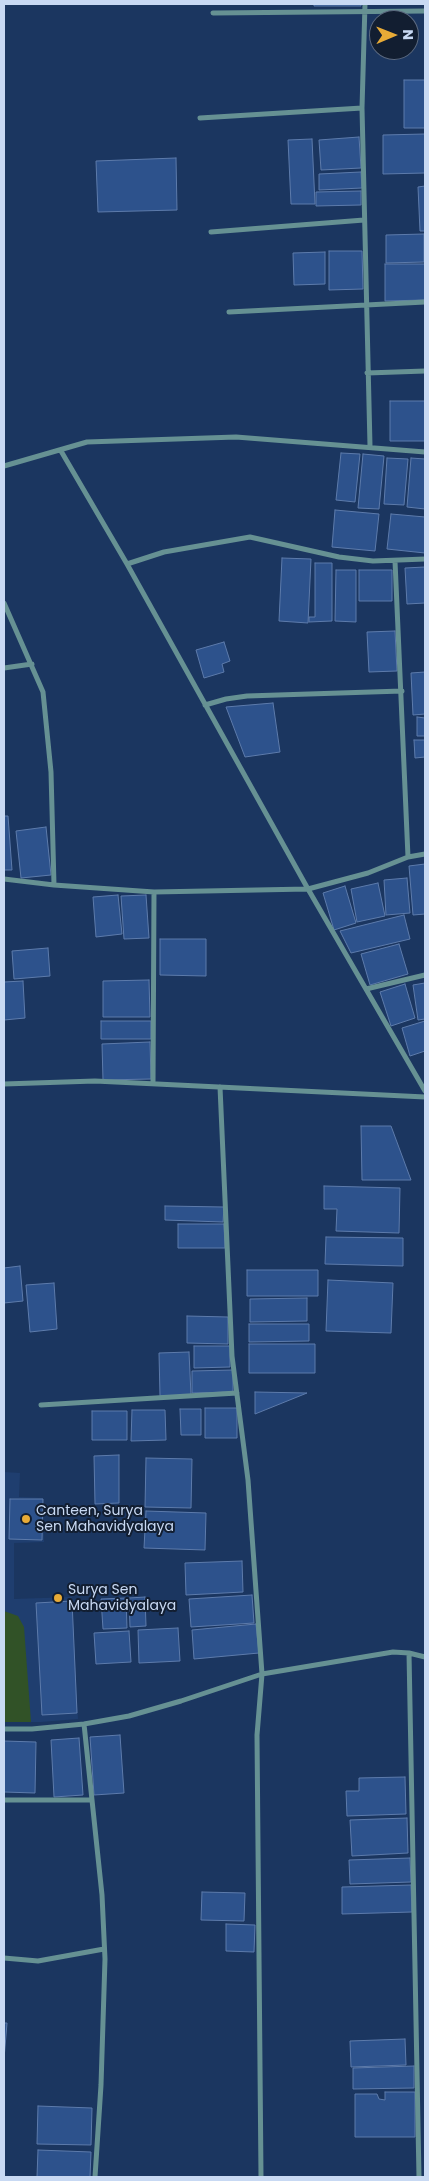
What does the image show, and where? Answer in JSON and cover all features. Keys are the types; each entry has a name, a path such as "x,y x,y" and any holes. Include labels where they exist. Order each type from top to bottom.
{"street":[{"path":"366,4 362,108 370,446"},
{"path":"213,13 425,11"},
{"path":"200,118 362,108"},
{"path":"212,232 364,220"},
{"path":"229,312 425,302"},
{"path":"367,373 425,371"},
{"path":"4,466 87,442 236,437 370,446 425,452"},
{"path":"61,451 127,564 308,889 425,1091"},
{"path":"127,564 164,552 250,538 339,557 373,561 425,559"},
{"path":"396,561 408,857"},
{"path":"4,603 32,664 42,692 49,744 54,885"},
{"path":"4,668 32,664"},
{"path":"205,706 226,699 247,696 402,691"},
{"path":"4,879 54,885 154,892 308,889 368,872 408,857 425,854"},
{"path":"153,1084 154,892"},
{"path":"366,989 425,975"},
{"path":"4,1084 95,1081 425,1098"},
{"path":"220,1087 232,1356 248,1480 262,1674 258,1735 261,2177"},
{"path":"42,1406 237,1393"},
{"path":"4,1729 32,1729 84,1724 146,1711 262,1674 393,1652 425,1657"},
{"path":"409,1653 419,2177"},
{"path":"84,1724 102,1895 104,1949 101,2085 95,2177"},
{"path":"4,1800 91,1800"},
{"path":"4,1958 38,1961 104,1949"}],"shaded area":[{"name":"Surya Sen Mahavidyalaya","path":"4,1472 20,1473 19,1497 43,1498 44,1542 14,1543 14,1599 72,1597 78,1719 4,1722"}],"green space":[{"path":"4,1611 18,1616 24,1627 31,1722 4,1722"}],"building":[{"path":"314,4 361,4 361,6 314,6"},
{"path":"404,80 425,80 425,128 404,128"},
{"path":"425,134 425,173 383,174 383,135"},
{"path":"359,137 361,168 321,170 319,140"},
{"path":"312,139 315,204 291,204 288,140"},
{"path":"176,158 177,210 98,212 96,161"},
{"path":"361,172 362,188 319,190 319,174"},
{"path":"425,186 425,231 420,231 418,187"},
{"path":"361,191 361,205 316,206 316,192"},
{"path":"424,234 424,262 386,263 386,235"},
{"path":"329,251 362,251 363,289 329,290"},
{"path":"325,252 325,284 294,285 293,253"},
{"path":"385,264 425,264 425,300 385,301"},
{"path":"390,401 425,401 425,441 390,441"},
{"path":"341,453 360,454 355,502 336,500"},
{"path":"363,454 384,456 379,509 358,508"},
{"path":"387,458 408,459 404,505 384,504"},
{"path":"411,458 425,459 425,509 407,507"},
{"path":"335,510 379,514 375,551 332,547"},
{"path":"391,514 425,517 425,553 387,549"},
{"path":"282,558 311,559 308,623 279,621"},
{"path":"315,563 332,563 332,621 309,622 309,617 315,617"},
{"path":"425,567 425,603 407,604 405,568"},
{"path":"336,570 356,570 356,622 335,621"},
{"path":"359,570 392,570 392,601 359,601"},
{"path":"395,631 397,671 369,672 367,632"},
{"path":"224,642 230,661 222,664 224,672 204,678 196,650"},
{"path":"425,672 425,714 413,715 411,673"},
{"path":"273,703 280,752 245,757 226,707"},
{"path":"417,717 425,718 425,736 417,736"},
{"path":"414,740 425,740 425,757 415,758"},
{"path":"4,816 8,816 12,870 4,870"},
{"path":"46,827 51,875 21,878 16,831"},
{"path":"425,864 425,914 413,915 409,866"},
{"path":"407,878 410,913 386,915 384,880"},
{"path":"378,883 385,916 357,922 351,889"},
{"path":"345,886 356,923 334,930 323,893"},
{"path":"118,895 122,934 96,937 93,897"},
{"path":"146,895 149,938 124,939 121,896"},
{"path":"404,915 410,939 351,953 340,931"},
{"path":"160,939 206,939 206,976 160,975"},
{"path":"399,944 408,974 370,985 361,954"},
{"path":"48,948 50,976 14,979 12,951"},
{"path":"149,980 150,1017 103,1017 103,981"},
{"path":"23,981 25,1018 4,1020 4,982"},
{"path":"425,983 425,1019 418,1020 413,985"},
{"path":"405,984 415,1018 391,1026 380,992"},
{"path":"101,1021 151,1021 151,1039 101,1039"},
{"path":"425,1021 425,1051 410,1056 402,1028"},
{"path":"150,1042 151,1079 103,1080 102,1044"},
{"path":"361,1126 391,1126 411,1180 362,1180"},
{"path":"324,1186 400,1188 399,1233 336,1231 337,1209 324,1209"},
{"path":"165,1206 224,1207 223,1222 165,1220"},
{"path":"178,1224 224,1224 225,1248 178,1248"},
{"path":"326,1237 403,1238 403,1266 325,1264"},
{"path":"20,1266 23,1301 4,1303 4,1268"},
{"path":"247,1270 318,1270 318,1296 247,1296"},
{"path":"328,1280 393,1283 391,1333 326,1331"},
{"path":"54,1283 57,1329 30,1332 26,1285"},
{"path":"307,1298 307,1321 250,1322 250,1299"},
{"path":"187,1316 228,1317 228,1344 187,1343"},
{"path":"249,1324 309,1324 309,1341 249,1342"},
{"path":"249,1344 315,1344 315,1373 249,1373"},
{"path":"194,1346 230,1346 230,1367 194,1368"},
{"path":"189,1352 191,1395 160,1396 159,1353"},
{"path":"233,1370 233,1392 192,1393 192,1371"},
{"path":"255,1392 307,1393 255,1414"},
{"path":"205,1408 237,1408 237,1438 205,1438"},
{"path":"180,1409 201,1409 201,1435 181,1435"},
{"path":"132,1410 165,1410 166,1440 131,1441"},
{"path":"92,1411 127,1411 127,1440 92,1440"},
{"path":"119,1455 119,1503 95,1504 94,1456"},
{"path":"146,1458 192,1459 191,1508 145,1507"},
{"name":"Canteen, Surya Sen Mahavidyalaya","path":"10,1499 43,1499 42,1540 9,1539"},
{"path":"146,1511 206,1513 205,1550 144,1548"},
{"path":"242,1561 243,1592 186,1595 185,1563"},
{"path":"252,1595 254,1623 191,1627 189,1599"},
{"path":"145,1597 146,1626 130,1627 129,1598"},
{"path":"126,1598 127,1628 103,1629 101,1599"},
{"path":"72,1601 77,1713 42,1715 36,1603"},
{"path":"256,1624 259,1653 194,1659 192,1630"},
{"path":"178,1628 180,1661 139,1663 138,1630"},
{"path":"129,1631 131,1662 96,1664 94,1633"},
{"path":"120,1735 124,1793 94,1795 90,1737"},
{"path":"79,1738 83,1795 54,1797 51,1740"},
{"path":"4,1741 36,1742 35,1793 4,1792"},
{"path":"405,1777 406,1814 347,1816 346,1791 359,1791 359,1778"},
{"path":"407,1818 408,1853 352,1856 350,1820"},
{"path":"410,1858 411,1882 350,1884 349,1860"},
{"path":"411,1885 412,1912 342,1914 342,1887"},
{"path":"202,1892 245,1893 244,1921 201,1920"},
{"path":"226,1924 255,1925 254,1952 226,1951"},
{"path":"4,2023 7,2023 4,2059"},
{"path":"405,2039 406,2065 351,2067 350,2041"},
{"path":"414,2066 414,2088 353,2089 353,2068"},
{"path":"385,2092 415,2092 415,2137 355,2137 355,2094 377,2094 379,2099 385,2100"},
{"path":"38,2106 92,2108 91,2145 37,2144"},
{"path":"38,2150 91,2152 90,2177 37,2177"}],"place":[{"name":"Canteen, Surya Sen Mahavidyalaya","path":"26,1519"},
{"name":"Surya Sen Mahavidyalaya","path":"58,1598"}]}
